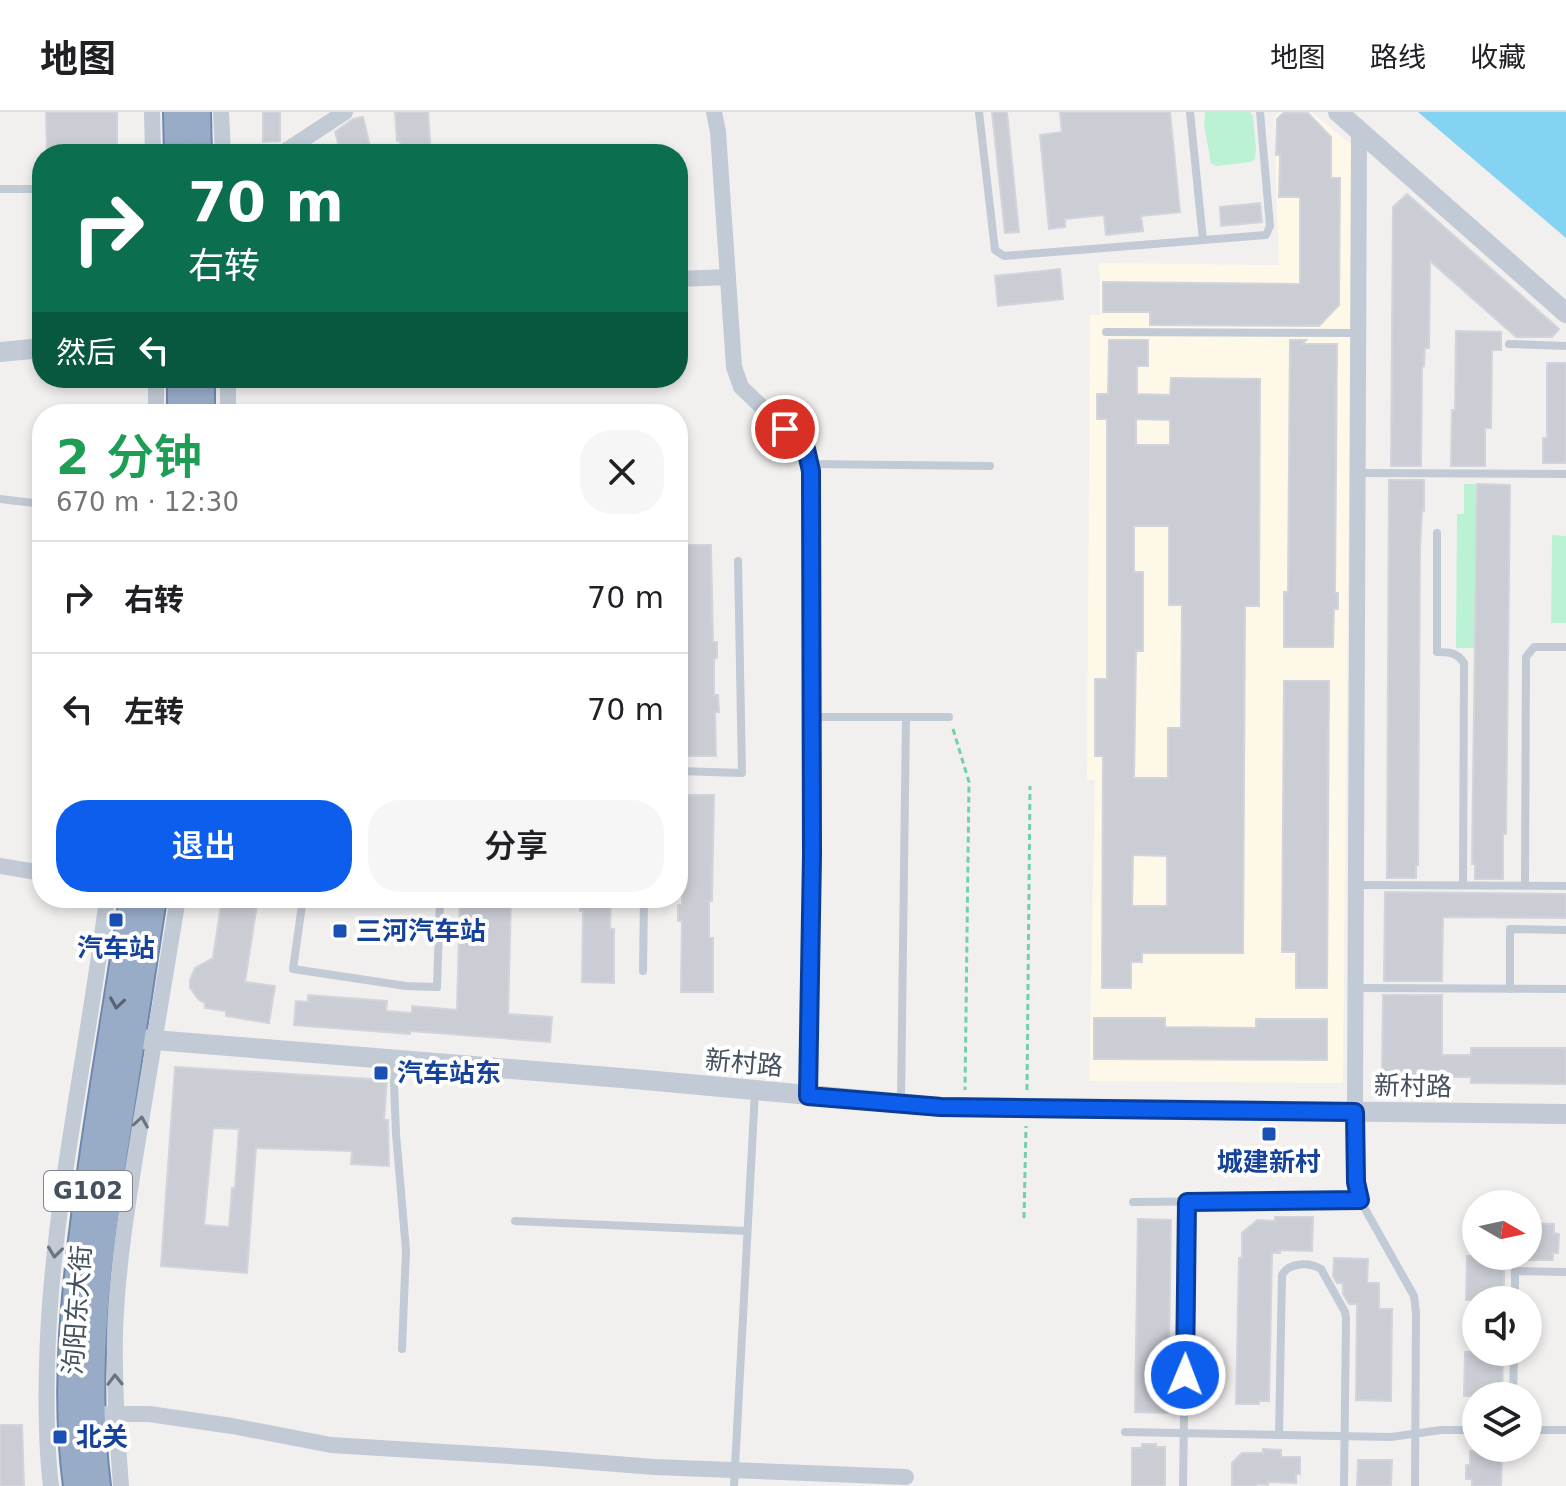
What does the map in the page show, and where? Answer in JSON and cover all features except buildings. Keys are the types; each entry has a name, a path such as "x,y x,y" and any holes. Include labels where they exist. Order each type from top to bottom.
{"highway":[{"path":"177,112 178,144"},
{"path":"197,112 198,144"},
{"name":"泃阳东大街","path":"77,1486 72,1415 76,1291 92,1162 132,1038 133,908"},
{"name":"泃阳东大街","path":"97,1486 104,1414 93,1342 100,1255 152,908"}],"street":[{"path":"152,112 153,144"},
{"path":"221,112 223,144"},
{"path":"296,144 345,112"},
{"path":"714,112 718,132 734,367 741,387 806,449 810,464 812,855 808,1096"},
{"path":"1338,112 1566,313"},
{"path":"1355,1112 1359,131"},
{"path":"688,279 728,277"},
{"path":"0,352 32,349"},
{"path":"0,866 32,871"},
{"path":"51,1486 46,1415 50,1290 105,908"},
{"path":"132,1038 175,908"},
{"name":"新村路","path":"132,1038 965,1108 1566,1114"},
{"path":"121,1486 104,1414 149,1414 331,1445 654,1467 734,1478 906,1477"}],"lane":[{"path":"979,112 995,250 1004,256 1266,235 1270,226 1260,112"},
{"path":"1190,112 1203,240"},
{"path":"0,189 32,189"},
{"path":"1106,332 1358,333"},
{"path":"1509,344 1566,346"},
{"path":"810,464 990,466"},
{"path":"1358,473 1566,474"},
{"path":"0,499 32,503"},
{"path":"1437,533 1437,652 1460,656 1464,663 1463,885"},
{"path":"688,771 742,773 738,561"},
{"path":"1525,885 1526,657 1534,647 1566,647"},
{"path":"812,717 949,717"},
{"path":"901,1104 906,717"},
{"path":"1356,885 1566,886"},
{"path":"302,908 293,969 406,986 437,987 440,908"},
{"path":"643,971 644,908"},
{"path":"1510,989 1510,929 1566,930"},
{"path":"1356,988 1566,989"},
{"path":"393,1059 406,1250 402,1349"},
{"path":"734,1478 755,1090"},
{"path":"1355,1112 1356,1182 1360,1200 1414,1296 1415,1486"},
{"path":"1133,1202 1360,1200"},
{"path":"1183,1486 1187,1202"},
{"path":"515,1221 747,1231"},
{"path":"1279,1435 1282,1275 1292,1265 1315,1265 1321,1269 1346,1318 1344,1486"},
{"path":"1515,1286 1515,1271 1566,1272"},
{"path":"1125,1432 1391,1437 1462,1430"},
{"path":"1542,1430 1566,1430"}],"path":[{"path":"949,717 969,782 965,1108"},
{"path":"1024,1218 1030,786"}],"shaded area":[{"path":"1279,112 1311,112 1352,145 1343,1083 1089,1081 1095,780 1087,779 1090,315 1100,315 1099,263 1279,265 1274,117"}],"green space":[{"path":"1205,112 1250,112 1253,116 1255,159 1216,166 1211,163 1204,125"},
{"path":"1464,484 1477,484 1476,648 1456,648 1457,514 1464,514"},
{"path":"1552,535 1566,536 1566,623 1551,623"}],"water":[{"path":"1418,112 1566,112 1566,238"}],"place":[{"name":"汽车站","path":"116,920"},
{"name":"三河汽车站","path":"340,931"},
{"name":"汽车站东","path":"381,1073"},
{"name":"城建新村","path":"1269,1134"},
{"name":"北关","path":"60,1437"}],"route":[{"path":"785,429 806,449 811,471 812,855 808,1096 941,1107 1355,1112 1356,1182 1360,1200 1187,1202 1185,1375"}]}
